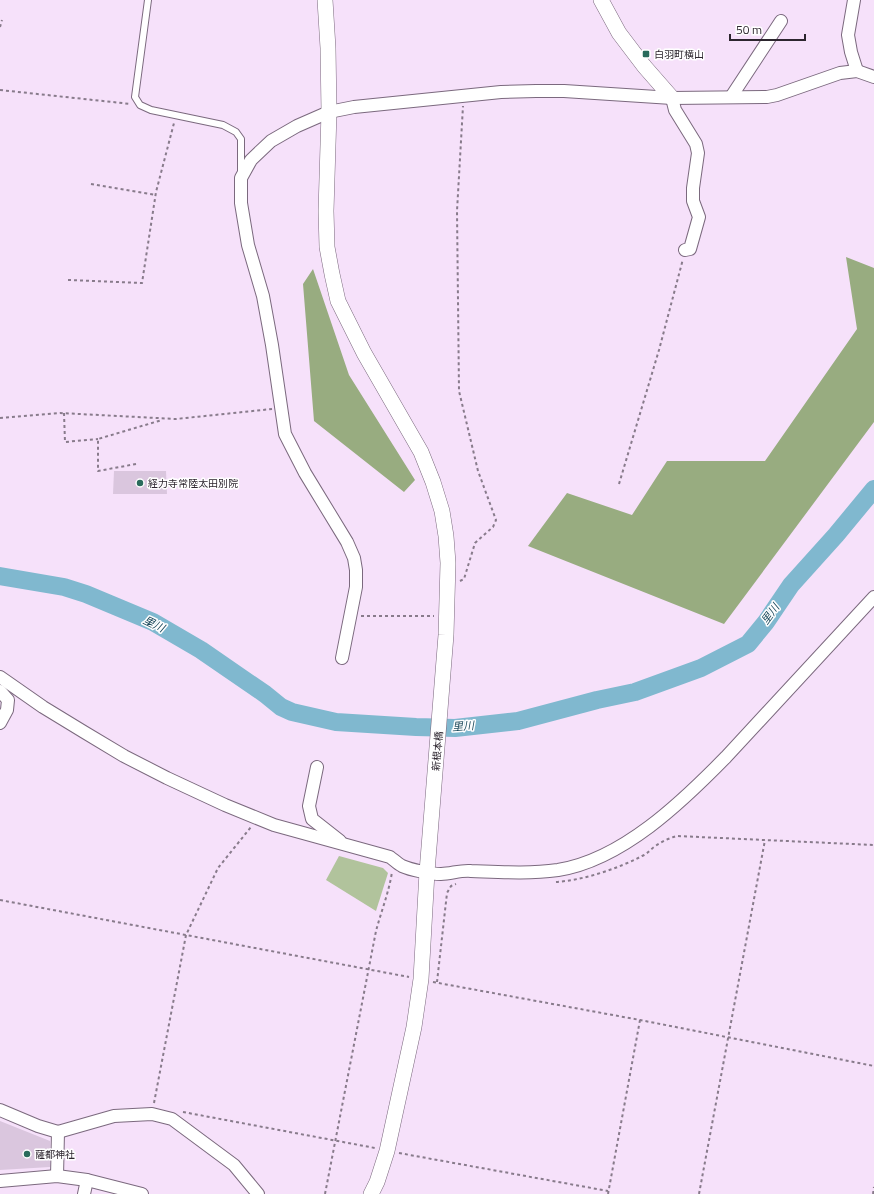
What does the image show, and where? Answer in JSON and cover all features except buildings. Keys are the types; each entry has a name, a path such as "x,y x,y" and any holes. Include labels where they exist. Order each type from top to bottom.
{"street":[{"name":"新根本橋","path":"325,0 328,48 329,112 326,211 327,247 332,274 338,301 350,328 421,452 433,482 442,511 448,563 446,635 427,869 421,979 414,1027 387,1150 377,1182 371,1194"},
{"path":"601,0 619,33 644,66 672,98 675,110 696,144 698,153 693,188 693,201 699,216 690,249 685,250"},
{"path":"854,0 848,35 851,52 857,71"},
{"path":"731,98 781,21"},
{"path":"342,658 356,586 354,558 347,542 305,473 285,434 263,296 248,245 241,203 241,178 251,160 271,141 297,126 329,112 387,104 501,92 564,91 672,98 731,98 777,95 840,73 857,71 874,77"},
{"path":"0,677 43,707 124,756 225,805 274,825 390,857 401,865 415,870 427,869 440,874 469,871 506,873 551,870 584,864 599,858 614,850 664,816 702,782 726,757 874,597"},
{"path":"0,690 8,700 7,710 0,723"},
{"path":"317,767 310,806 312,818 343,844"},
{"path":"0,1110 38,1126 58,1132 114,1116 152,1114 172,1118 234,1165 258,1194"},
{"path":"57,1176 58,1132"},
{"path":"0,1181 57,1176 87,1180 142,1194"},
{"path":"84,1194 87,1180"}],"lane":[{"path":"148,0 135,97 140,104 151,110 223,125 236,132 241,139 241,178"}],"path":[{"path":"0,27 2,20"},
{"path":"0,90 140,104"},
{"path":"457,584 464,579 475,543 493,527 496,520 478,471 459,391 457,211 464,96"},
{"path":"68,280 142,283 156,195 176,116"},
{"path":"91,184 156,195"},
{"path":"619,484 659,350 685,250"},
{"path":"0,418 64,413 176,419 281,409"},
{"path":"64,413 65,442 98,439 166,419"},
{"path":"98,439 98,471 136,464"},
{"path":"350,616 447,616"},
{"path":"152,1114 186,935 218,868 252,826"},
{"path":"551,883 586,877 627,863 644,855 669,838 677,836 874,845"},
{"path":"699,1194 727,1037 765,840"},
{"path":"325,1194 368,969 381,911 392,872 389,869"},
{"path":"437,982 446,893 451,886 460,882"},
{"path":"0,900 640,1020 874,1066"},
{"path":"608,1194 640,1020"},
{"path":"873,1194 874,1187"}],"green space":[{"path":"846,257 874,268 874,422 724,624 528,546 567,493 632,515 667,461 765,461 857,329"},
{"path":"313,269 349,375 415,480 404,492 314,421 303,284"},
{"path":"339,856 383,868 388,873 376,911 326,880"}],"waterway":[{"name":"里川","path":"0,576 64,587 86,594 153,622 201,650 265,694 281,707 292,712 336,722 455,728 518,721 597,700 635,692 701,668 748,644 766,622 791,585 836,535 874,489"}],"place":[{"name":"白羽町横山","path":"646,54"},
{"name":"経力寺常陸太田別院","path":"140,483"},
{"name":"薩都神社","path":"27,1154"}]}
